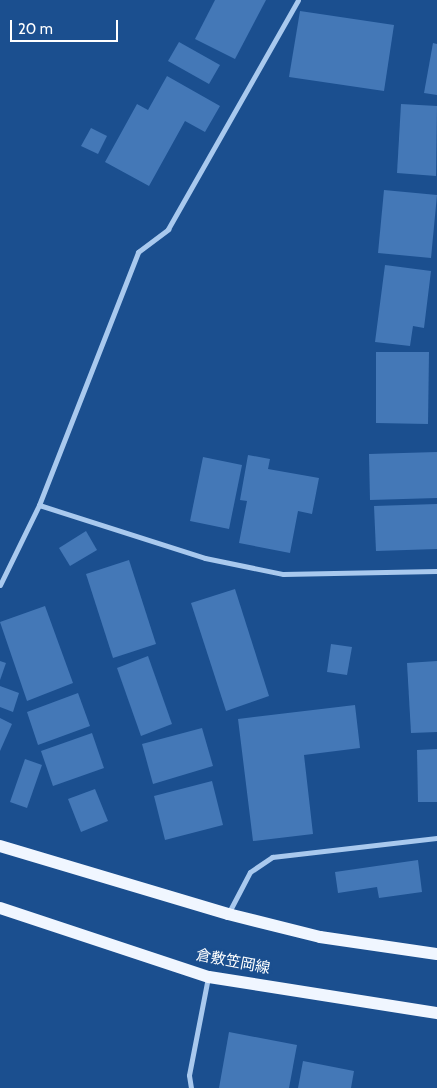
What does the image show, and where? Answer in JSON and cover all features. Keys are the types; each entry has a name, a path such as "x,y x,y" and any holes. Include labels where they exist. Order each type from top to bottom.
{"main road":[{"path":"0,846 228,914 320,937 437,954"},
{"name":"倉敷笠岡線","path":"0,908 209,977 437,1013"}],"street":[{"path":"0,586 39,505 138,252 168,228 298,0"},
{"path":"39,505 205,558 283,574 437,570"},
{"path":"228,914 250,872 272,857 437,838"},
{"path":"191,1088 189,1075 209,977"}],"building":[{"path":"215,0 266,0 235,59 195,39"},
{"path":"300,11 394,25 384,91 289,77"},
{"path":"179,42 220,65 209,84 168,61"},
{"path":"433,43 437,44 437,95 424,93"},
{"path":"167,76 220,106 205,132 185,121 149,186 105,162 137,104 148,110"},
{"path":"401,104 437,106 436,176 397,173"},
{"path":"91,128 107,136 98,154 81,146"},
{"path":"384,190 437,195 431,258 378,253"},
{"path":"385,265 431,271 424,328 413,326 410,346 375,342"},
{"path":"376,352 429,352 428,424 376,423"},
{"path":"437,452 437,498 370,500 369,454"},
{"path":"248,455 270,459 268,469 319,478 312,514 298,511 290,553 239,543 247,501 240,500"},
{"path":"203,457 242,465 229,529 190,521"},
{"path":"437,504 437,549 376,551 374,506"},
{"path":"86,531 97,550 70,566 59,548"},
{"path":"129,560 156,644 113,658 86,574"},
{"path":"235,589 269,696 226,711 191,603"},
{"path":"45,606 73,683 27,701 0,622"},
{"path":"331,644 352,647 347,675 327,672"},
{"path":"148,656 172,724 141,736 117,668"},
{"path":"0,661 6,663 0,680"},
{"path":"437,661 437,732 411,733 407,663"},
{"path":"0,686 19,693 13,712 0,707"},
{"path":"78,693 90,726 38,745 27,712"},
{"path":"355,705 360,748 304,755 313,834 253,841 238,719"},
{"path":"0,718 12,724 0,751"},
{"path":"202,728 213,766 153,784 142,744"},
{"path":"92,733 104,768 53,786 41,751"},
{"path":"437,749 437,802 418,802 417,750"},
{"path":"25,759 42,765 27,808 10,802"},
{"path":"212,781 223,825 165,840 154,796"},
{"path":"95,789 108,821 81,832 68,799"},
{"path":"418,860 422,892 379,898 377,887 338,893 335,872"},
{"path":"229,1032 297,1045 289,1088 219,1088"},
{"path":"303,1061 354,1071 351,1088 298,1088"}]}
